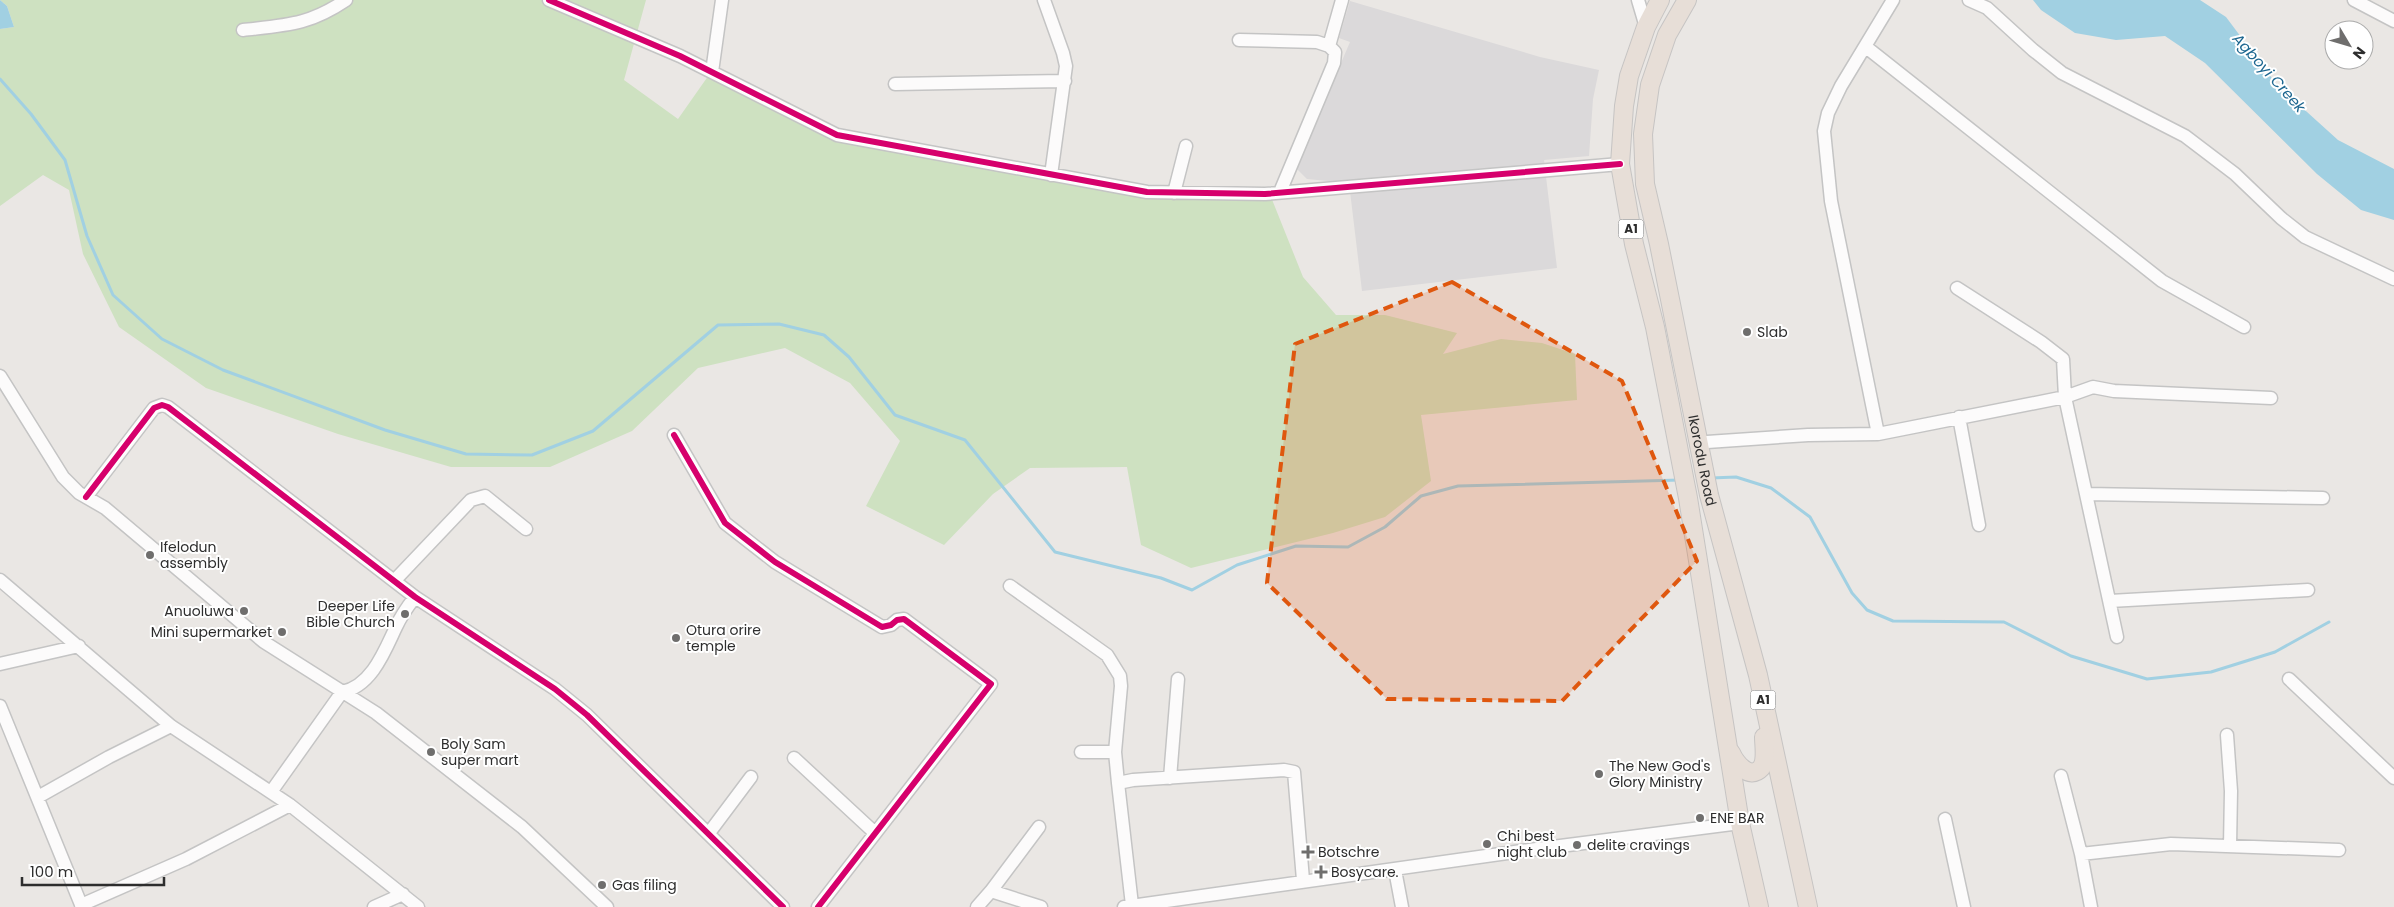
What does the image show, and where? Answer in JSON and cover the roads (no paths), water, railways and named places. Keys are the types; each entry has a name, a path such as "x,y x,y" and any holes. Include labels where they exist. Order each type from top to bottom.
{"highway":[{"name":"Ikorodu Road","path":"1660,0 1646,27 1629,76 1624,106 1620,164 1634,244 1655,327 1677,461 1709,630 1740,823 1759,907"},
{"name":"Ikorodu Road","path":"1687,0 1667,35 1657,63 1648,99 1643,134 1645,184 1707,453 1714,494 1758,675 1808,907"},
{"path":"1728,748 1736,763 1744,770 1749,772 1761,768 1764,759 1764,741 1758,675"}],"street":[{"path":"243,30 309,20 320,16 346,0"},
{"path":"549,0 680,56 837,135 1147,192 1265,194 1620,164"},
{"path":"712,72 722,0"},
{"path":"1044,0 1066,66 1051,175"},
{"path":"1329,46 1342,0"},
{"path":"1638,0 1646,27"},
{"path":"1878,434 1831,201 1824,132 1828,113 1841,86 1893,0"},
{"path":"1969,0 1987,8 2032,50 2062,73 2185,136 2235,174 2281,218 2305,237 2394,279"},
{"path":"2354,0 2394,21"},
{"path":"1239,40 1317,42 1329,46 1335,52 1334,63 1280,192"},
{"path":"1866,47 2162,281 2244,327"},
{"path":"895,84 1065,81"},
{"path":"1174,193 1186,146"},
{"path":"1957,288 2063,359 2065,397 2117,637"},
{"path":"0,376 63,477 86,497 105,508 264,642 376,713 522,827 607,907"},
{"path":"1707,453 1878,434 2065,397 2093,387 2114,391 2271,398"},
{"path":"86,497 154,408 162,405 168,407 235,461 395,580 415,597 555,689 574,704 709,832 783,907"},
{"path":"1959,417 1979,525"},
{"path":"674,435 725,523 775,562 882,627 891,625 896,620 904,619 991,684 818,907"},
{"path":"2086,494 2323,498"},
{"path":"395,580 471,500 485,496 526,529"},
{"path":"0,580 171,726 290,804 418,907"},
{"path":"1010,586 1107,655 1120,676 1121,686 1115,752 1128,906 1303,880 1395,870 1538,848 1740,823"},
{"path":"2110,601 2308,590"},
{"path":"271,792 342,692 358,684 378,664 385,654 396,625 415,597"},
{"path":"0,664 79,646"},
{"path":"1170,778 1178,679"},
{"path":"2289,679 2394,778"},
{"path":"0,706 81,906 186,859 290,804"},
{"path":"38,797 109,757 171,726"},
{"path":"2227,735 2232,791 2230,846"},
{"path":"1081,752 1115,752"},
{"path":"794,758 875,833"},
{"path":"1118,783 1133,780 1284,770 1294,772 1303,880"},
{"path":"2062,776 2081,854 2091,907"},
{"path":"709,832 751,777"},
{"path":"1945,819 1964,907"},
{"path":"977,907 1039,827"},
{"path":"2081,854 2171,844 2339,850"},
{"path":"1395,870 1402,907"},
{"path":"991,890 1041,907"},
{"path":"374,907 402,894"}],"water":[{"path":"0,0 7,6 14,27 0,29"},
{"path":"2033,0 2200,0 2226,17 2277,85 2338,140 2394,169 2394,220 2361,210 2317,174 2205,63 2165,36 2116,40 2075,33 2041,10"}],"waterway":[{"path":"0,79 31,114 65,160 87,236 113,295 162,339 223,370 385,430 466,454 532,455 593,431 718,325 779,324 824,335 849,357 895,415 965,440 1055,552 1161,578 1192,590 1237,565 1296,546 1348,547 1385,527 1421,496 1458,486 1680,480"},
{"path":"1711,478 1736,477 1771,488 1810,517 1852,593 1867,610 1893,621 2004,622 2071,656 2147,679 2211,672 2275,652 2329,622"}],"place":[{"name":"Slab","path":"1747,332"},
{"name":"Ifelodun assembly","path":"150,555"},
{"name":"Anuoluwa","path":"244,611"},
{"name":"Deeper Life Bible Church","path":"405,614"},
{"name":"Mini supermarket","path":"282,632"},
{"name":"Otura orire temple","path":"676,638"},
{"name":"Boly Sam super mart","path":"431,752"},
{"name":"The New God's Glory Ministry","path":"1599,774"},
{"name":"ENE BAR","path":"1700,818"},
{"name":"Chi best night club","path":"1487,844"},
{"name":"delite cravings","path":"1577,845"},
{"name":"Botschre","path":"1308,852"},
{"name":"Bosycare.","path":"1321,872"},
{"name":"Gas filing","path":"602,885"}],"water label":[{"name":"Agboyi Creek","path":"2269,73"}]}
